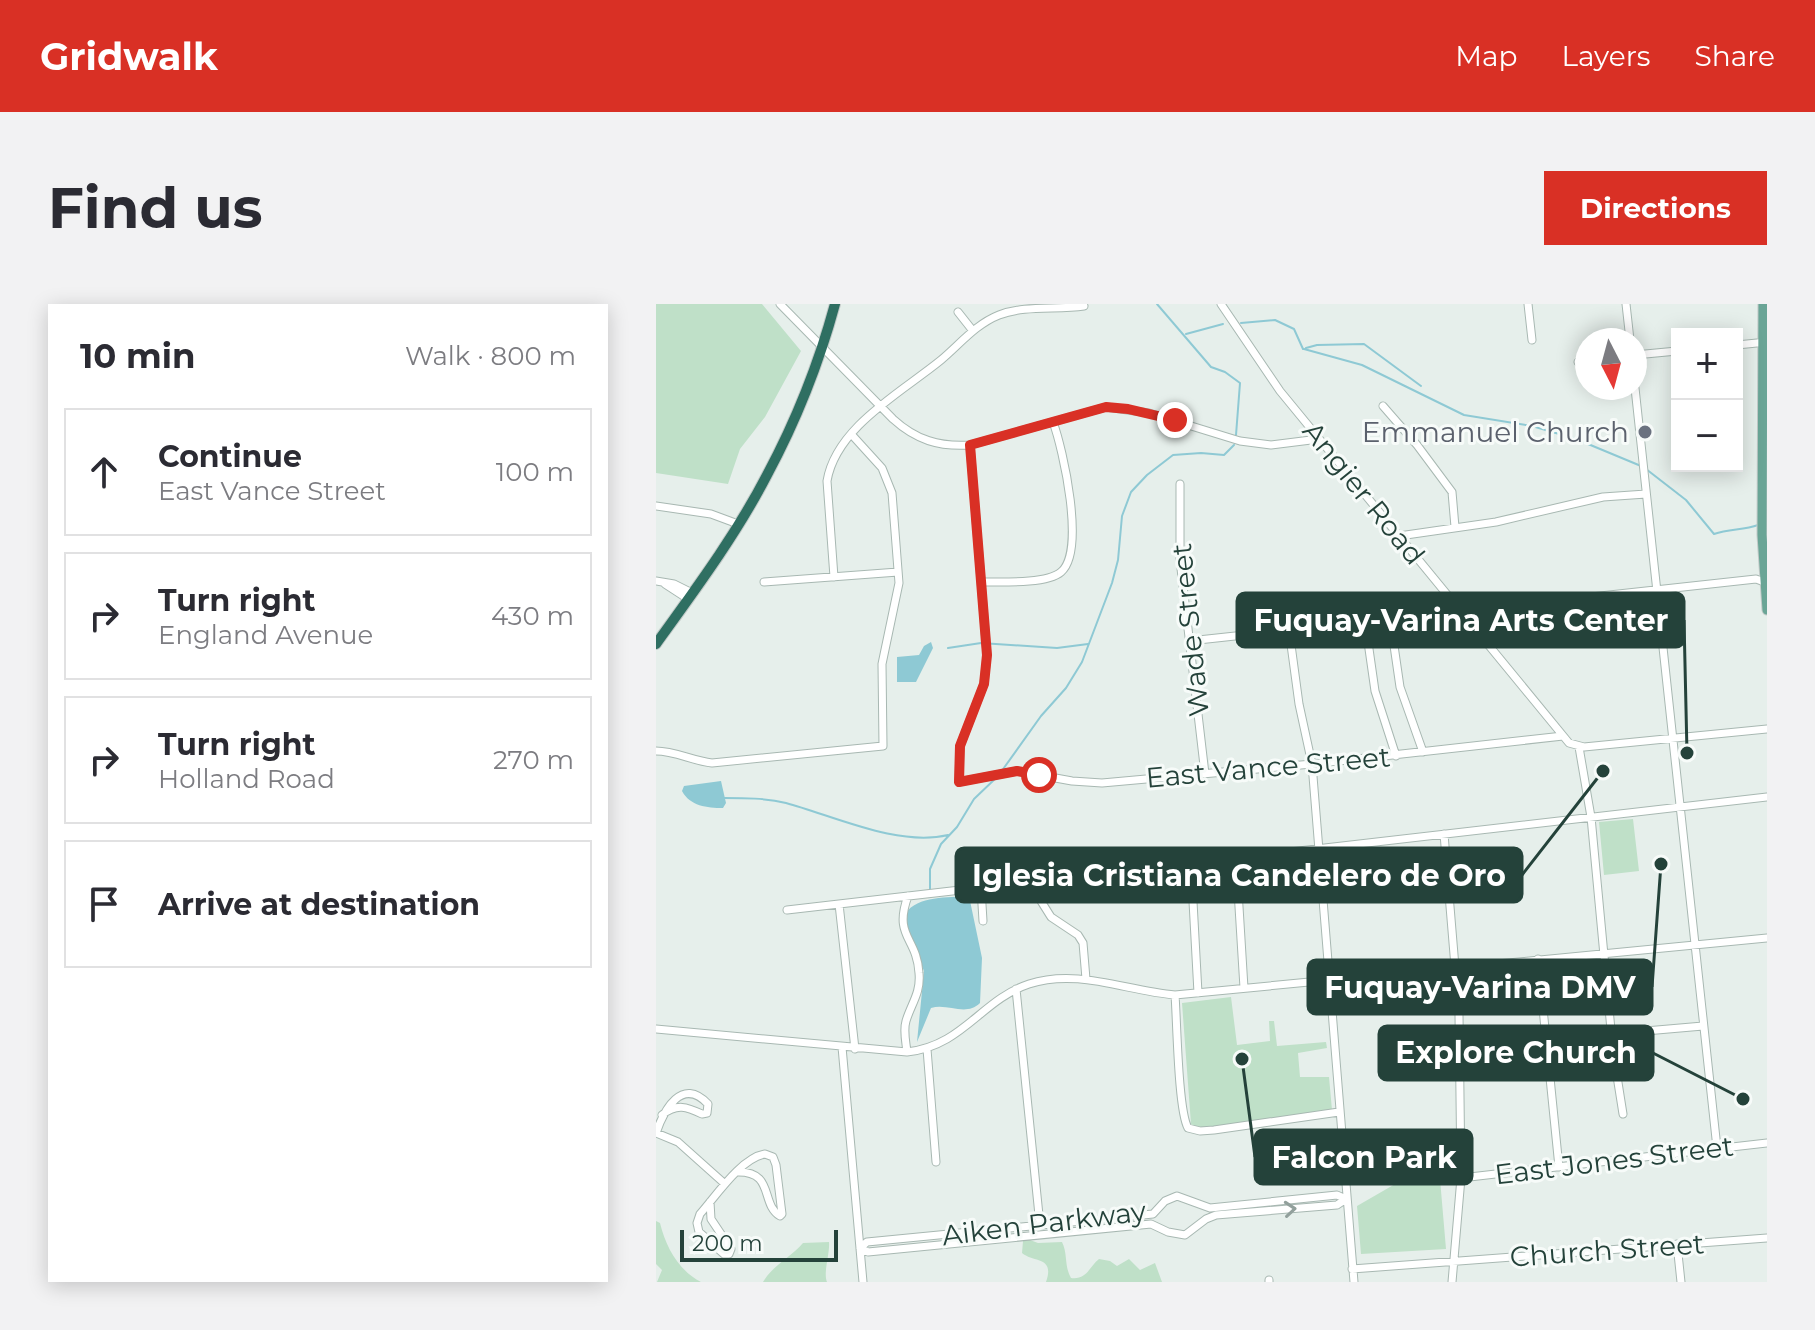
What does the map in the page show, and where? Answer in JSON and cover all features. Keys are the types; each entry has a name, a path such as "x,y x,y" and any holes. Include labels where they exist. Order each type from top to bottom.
{"highway":[{"path":"656,644 768,475 793,422 835,304"}],"main road":[{"path":"1763,304 1767,610"}],"street":[{"path":"780,304 880,407 909,434 927,441 949,446 970,445 1106,407 1128,409 1240,441 1271,445 1319,439"},
{"name":"Angier Road","path":"1221,304 1266,372 1319,439 1563,736 1579,747"},
{"path":"1528,304 1532,340"},
{"path":"1626,304 1629,328"},
{"path":"834,577 827,481 833,456 852,435 895,392 940,361 973,331 1002,314 1084,306"},
{"path":"958,312 973,331"},
{"path":"1743,344 1764,342"},
{"path":"1647,354 1671,352"},
{"path":"1636,400 1717,1148"},
{"path":"1383,406 1452,492 1455,527"},
{"path":"970,445 982,582 1049,578 1066,567 1071,498 1053,422"},
{"path":"656,751 666,751 695,762 712,763 883,746 882,664 899,583 890,484 872,454 852,435"},
{"name":"Wade Street","path":"1180,484 1180,560 1205,774"},
{"path":"1399,536 1496,522 1603,497 1646,494"},
{"path":"656,506 711,514 738,524"},
{"path":"764,582 898,572"},
{"path":"1189,641 1656,589 1756,579 1766,582"},
{"path":"660,582 674,584 690,596"},
{"name":"East Vance Street","path":"982,582 987,655 984,684 960,746 959,782 1017,771 1102,783 1396,756 1563,736"},
{"path":"1390,618 1400,687 1423,752"},
{"path":"1365,621 1375,691 1396,756"},
{"path":"1289,630 1299,704 1312,764 1354,1282"},
{"path":"1623,1114 1611,1034 1591,817 1579,747 1767,729"},
{"path":"787,910 1767,797"},
{"path":"1444,834 1459,1015 1461,1178 1452,1282"},
{"path":"1236,858 1244,988"},
{"path":"1191,865 1198,993"},
{"path":"1029,882 1051,917 1078,935 1083,943 1086,979"},
{"path":"981,888 983,921"},
{"path":"907,1052 906,1019 919,991 920,976 918,959 902,925 901,914 908,896"},
{"path":"839,904 855,1049"},
{"path":"656,1029 907,1052 927,1049 958,1034 1016,989 1052,979 1086,979 1175,995 1767,938"},
{"path":"1538,959 1559,1167"},
{"path":"1016,989 1041,1234"},
{"path":"1175,995 1182,1099 1188,1128 1214,1130 1339,1112"},
{"path":"1611,1034 1703,1026"},
{"path":"842,1047 863,1282"},
{"path":"927,1049 936,1162"},
{"path":"662,1115 669,1109 686,1106 702,1114 707,1113 708,1104 697,1095 687,1094 676,1098 662,1115 656,1133 678,1142 725,1184"},
{"name":"East Jones Street","path":"1461,1178 1767,1143"},
{"path":"710,1202 710,1215 731,1249 729,1254 724,1254 699,1232 697,1223 700,1214 710,1202 725,1184 737,1172 753,1157 770,1154 775,1160 780,1216 775,1213 759,1177 737,1172"},
{"path":"766,1189 779,1185"},
{"name":"Aiken Parkway","path":"1211,1212 1185,1235 1177,1235 1151,1224 868,1252 860,1248 867,1242 1150,1214 1158,1211 1171,1197 1177,1196 1211,1212 1337,1205 1346,1199"},
{"path":"1150,1214 1151,1224"},
{"path":"705,1238 716,1229"},
{"name":"Church Street","path":"1352,1269 1767,1238"},
{"path":"1677,1244 1681,1282"}],"green space":[{"path":"656,304 762,304 801,351 765,417 740,449 728,484 656,473"},
{"path":"1633,819 1639,871 1604,875 1599,822"},
{"path":"1231,997 1237,1045 1270,1041 1269,1021 1274,1021 1277,1046 1326,1042 1327,1048 1298,1053 1300,1077 1329,1077 1332,1110 1215,1127 1197,1128 1191,1124 1182,1003"},
{"path":"1435,1174 1440,1179 1446,1249 1361,1254 1357,1206 1409,1176"},
{"path":"656,1221 660,1223 666,1241 680,1264 701,1282 657,1282 662,1270 656,1264"},
{"path":"1023,1241 1038,1243 1062,1242 1071,1278 1084,1275 1099,1259 1117,1266 1129,1259 1140,1270 1155,1263 1162,1282 1046,1282 1046,1264 1022,1253"},
{"path":"829,1242 827,1282 763,1282 803,1243"}],"water":[{"path":"931,642 933,648 916,682 897,682 897,657 919,655 924,646"},
{"path":"721,781 726,803 723,808 694,803 682,791 684,786"},
{"path":"969,896 982,958 980,1003 969,1009 931,1008 917,1042 924,971 908,932 905,914 925,900"}],"waterway":[{"path":"1157,304 1211,367 1240,383 1236,435"},
{"path":"1241,323 1275,320 1294,329 1303,349"},
{"path":"1186,334 1223,324"},
{"path":"1306,348 1364,344 1421,386"},
{"path":"1304,349 1362,365 1464,415 1532,426 1576,439 1641,466"},
{"path":"1001,772 1041,716 1066,688 1082,662 1112,583 1118,560 1122,516 1131,492 1173,455 1224,455 1234,445"},
{"path":"1646,469 1686,500 1714,534 1758,525"},
{"path":"948,648 981,643 1057,648 1088,644"},
{"path":"930,891 930,869 941,844 957,827 974,799 997,777"},
{"path":"724,798 786,803 887,834 929,838 948,835"}],"place":[{"name":"Emmanuel Church","path":"1645,432"},
{"name":"Fuquay-Varina Arts Center","path":"1687,753"},
{"name":"Iglesia Cristiana Candelero de Oro","path":"1603,771"},
{"name":"Fuquay-Varina DMV","path":"1661,864"},
{"name":"Falcon Park","path":"1242,1059"},
{"name":"Explore Church","path":"1743,1099"}],"route":[{"path":"1039,775 1017,771 959,782 960,746 984,684 987,655 970,445 1106,407 1175,420"}]}
